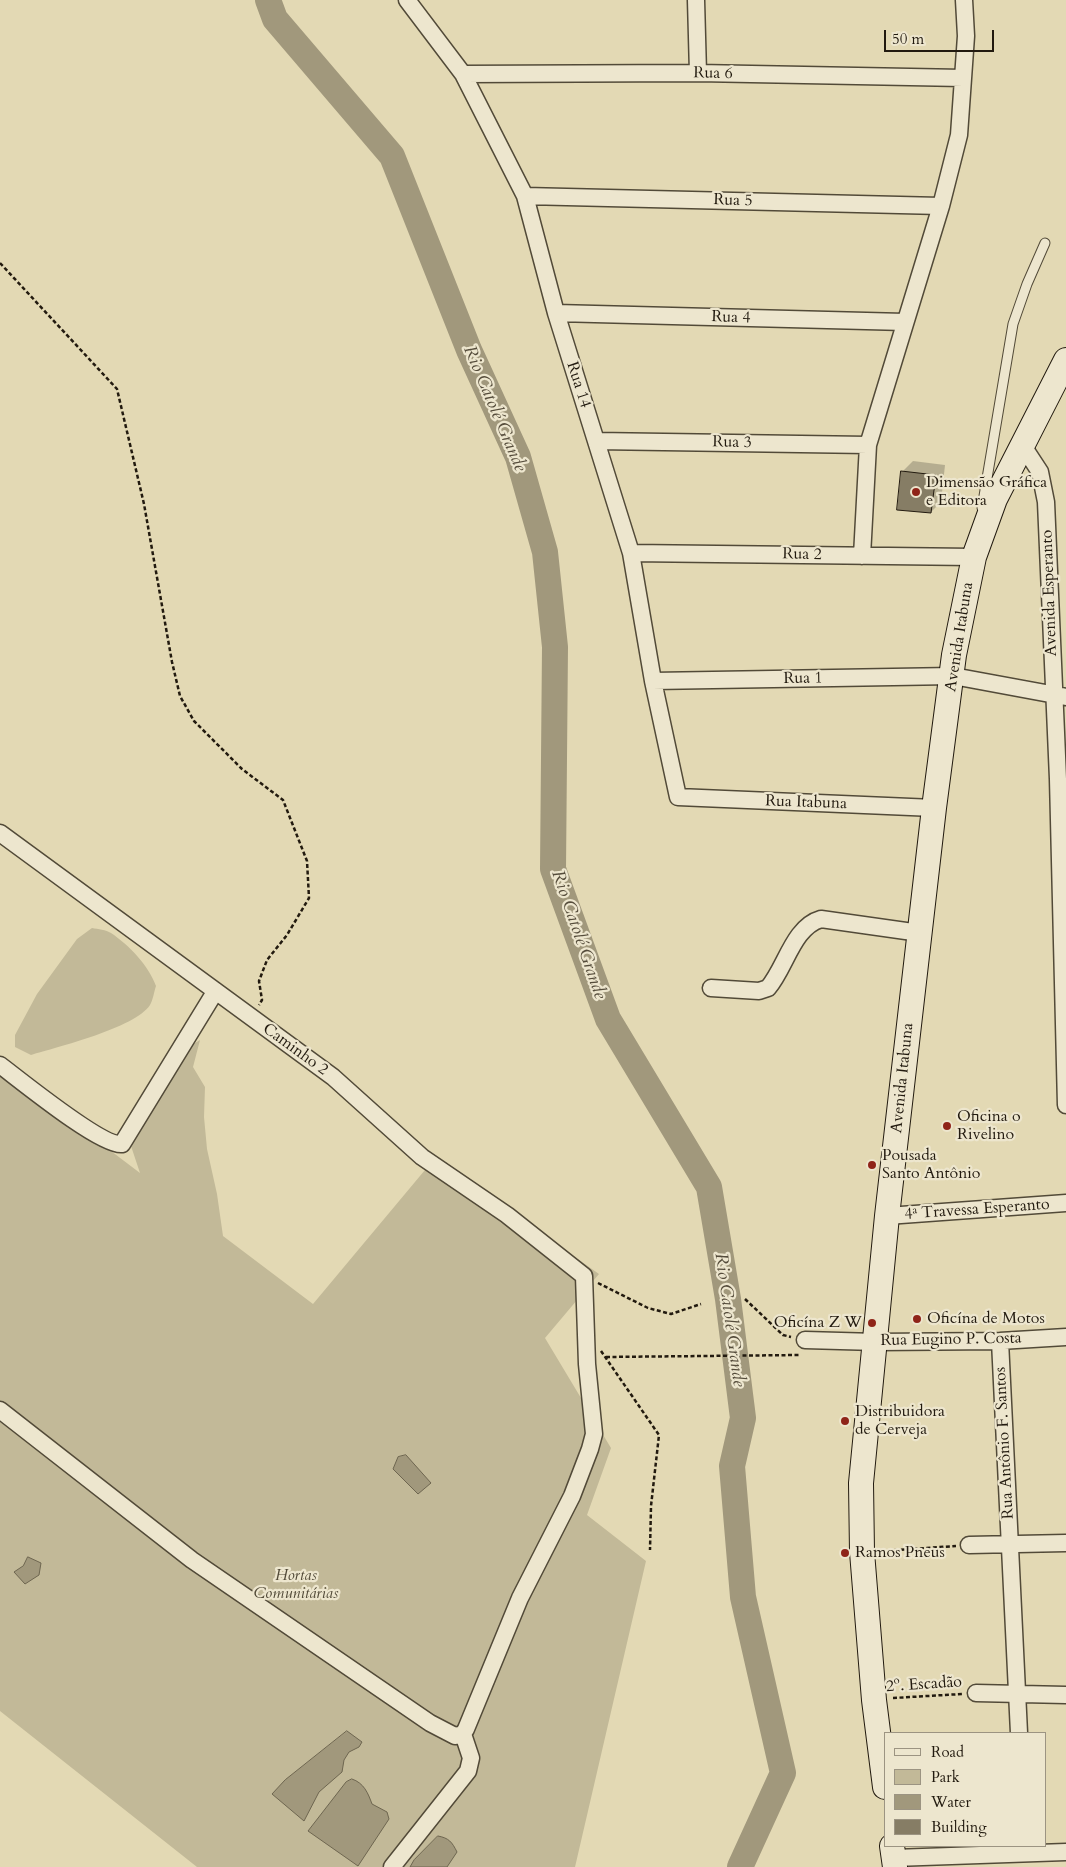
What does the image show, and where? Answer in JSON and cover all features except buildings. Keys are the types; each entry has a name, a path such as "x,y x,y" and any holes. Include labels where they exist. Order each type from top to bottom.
{"main road":[{"name":"Avenida Itabuna","path":"884,1779 874,1700 862,1552 862,1454 876,1342 887,1216 934,808 953,676 954,655 974,557 995,499 1063,373"}],"street":[{"name":"Rua 14","path":"407,0 463,74 525,196 556,313 630,553 653,681 678,797"},
{"path":"696,0 698,74"},
{"path":"862,556 868,444 941,206 960,135 966,36 964,0"},
{"name":"Rua 6","path":"463,74 698,74 963,78"},
{"name":"Rua 5","path":"525,196 941,206"},
{"name":"Rua 4","path":"556,313 906,322"},
{"name":"Rua 3","path":"596,441 868,444"},
{"name":"Avenida Esperanto","path":"1023,446 1040,472 1046,502 1059,696 1058,779 1066,1105"},
{"name":"Rua 2","path":"630,553 974,557"},
{"name":"Rua 1","path":"653,681 953,676 1059,696"},
{"name":"Rua Itabuna","path":"678,797 934,808"},
{"name":"Caminho 2","path":"0,833 333,1078 422,1156 507,1215 584,1276"},
{"path":"711,988 759,991 768,988 803,930 810,922 821,919 920,933"},
{"path":"0,1065 84,1126 118,1145 126,1142 215,992"},
{"name":"4ª Travessa Esperanto","path":"887,1216 1066,1203"},
{"path":"392,1867 468,1771 471,1758 463,1734 520,1598 572,1496 590,1450 594,1434 587,1364 584,1276"},
{"name":"Rua Eugino P. Costa","path":"806,1347 876,1342 1000,1341 1066,1337"},
{"name":"Rua Antônio F. Santos","path":"1000,1341 1019,1732"},
{"path":"0,1410 192,1560 444,1733 455,1736 463,1734"},
{"path":"969,1545 1066,1543"},
{"path":"976,1693 1066,1695"},
{"path":"894,1857 1023,1850 1066,1852"}],"lane":[{"path":"974,557 1013,324 1027,284 1045,243"}],"path":[{"path":"0,263 117,389 144,504 172,662 180,696 194,721 242,769 283,800 307,861 309,898 287,935 267,960 259,980 262,1000 252,1020"},
{"path":"584,1276 648,1308 671,1314 700,1304"},
{"path":"745,1299 783,1336 806,1347"},
{"path":"650,1550 651,1506 659,1435 644,1416 606,1357 806,1347"},
{"path":"862,1552 969,1545"},
{"name":"2º. Escadão","path":"874,1700 976,1693"}],"green space":[{"path":"92,928 111,933 131,950 149,971 156,986 150,1005 142,1013 113,1029 76,1042 31,1055 15,1047 15,1035 37,994 77,939"},
{"name":"Hortas Comunitárias","path":"200,1040 193,1067 205,1087 204,1117 207,1149 217,1194 223,1236 313,1304 435,1158 599,1274 545,1338 611,1448 587,1515 646,1561 575,1867 197,1867 0,1711 0,1067 140,1173 127,1134 146,1088 172,1057"}],"water":[{"path":"406,1455 431,1483 418,1494 393,1469 398,1457"},
{"path":"28,1557 41,1563 39,1575 25,1584 14,1572 23,1566"},
{"path":"347,1731 362,1742 359,1747 349,1752 344,1760 342,1772 319,1792 304,1821 272,1794 285,1780"},
{"path":"352,1779 363,1786 372,1804 387,1812 389,1819 358,1866 308,1831 346,1782"},
{"path":"438,1836 450,1841 457,1852 447,1867 410,1867 414,1860"}],"waterway":[{"name":"Rio Catolé Grande","path":"268,0 275,19 392,156 469,350 518,457 545,552 555,647 553,869 608,1019 709,1187 728,1299 743,1418 732,1466 743,1597 783,1773 740,1867"}],"place":[{"name":"Dimensão Gráfica e Editora","path":"916,492"},
{"name":"Oficina o Rivelino","path":"947,1126"},
{"name":"Pousada Santo Antônio","path":"872,1165"},
{"name":"Oficína de Motos","path":"917,1319"},
{"name":"Oficína Z W","path":"872,1323"},
{"name":"Distribuidora de Cerveja","path":"845,1421"},
{"name":"Ramos Pneus","path":"845,1553"}]}
